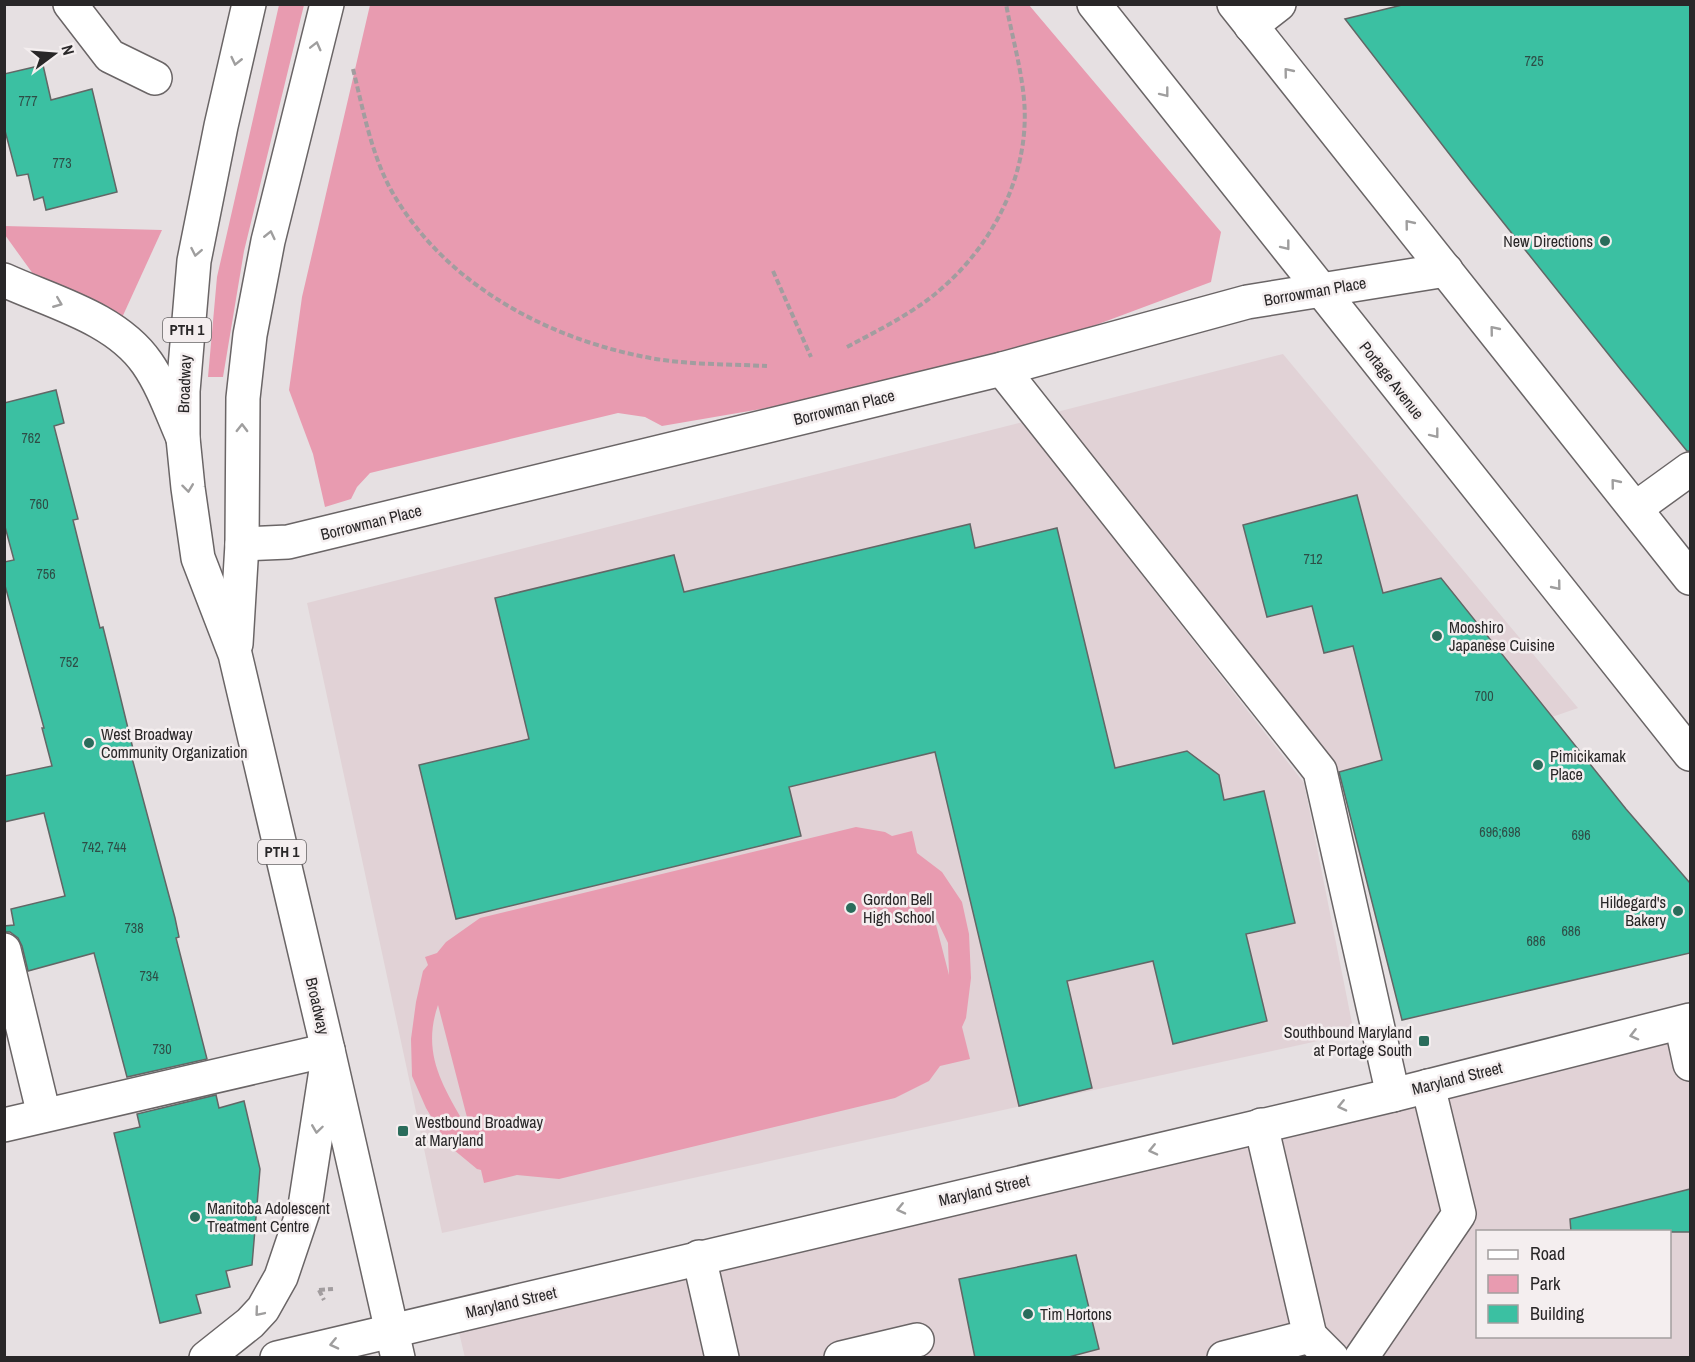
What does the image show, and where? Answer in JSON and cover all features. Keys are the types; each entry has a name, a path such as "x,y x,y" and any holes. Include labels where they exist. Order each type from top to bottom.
{"main road":[{"path":"70,4 110,56 155,78"},
{"name":"Broadway","path":"249,4 221,126 194,261 183,380 183,438 188,488 198,558 235,654 394,1344"},
{"name":"Broadway","path":"235,654 242,544 243,398 250,335 268,241 327,4"},
{"name":"Portage Avenue","path":"1094,4 1690,754"},
{"path":"1279,4 1242,15 1690,578"},
{"name":"Borrowman Place","path":"242,544 288,542 1002,369 1247,302 1446,270"},
{"path":"4,280 101,323 138,352 154,375 183,438"},
{"path":"1002,369 1320,771 1393,1095"},
{"path":"1636,508 1690,468"},
{"path":"4,950 44,1115"},
{"path":"1686,1022 1690,1064"},
{"name":"Maryland Street","path":"277,1358 394,1344 699,1257 1393,1095 1686,1022"},
{"path":"4,1125 328,1050 305,1206 281,1277 263,1309 250,1323 206,1358"},
{"path":"1361,1358 1459,1214 1428,1086"},
{"path":"1224,1358 1319,1350 1261,1125"},
{"path":"699,1257 722,1358"},
{"path":"841,1358 917,1340"}],"path":[{"path":"848,347 929,299 952,279 975,253 1006,204 1021,153 1025,117 1019,66 1006,4"},
{"path":"352,65 376,156 391,189 410,219 435,248 457,270 491,295 554,330 612,349 647,357 767,366"},
{"path":"773,271 811,357"},
{"path":"319,1290 333,1289"}],"shaded area":[{"path":"1283,354 1578,708 1552,717 1332,774 1049,414"},
{"name":"Gordon Bell High School","path":"1023,422 1304,783 1354,1033 442,1233 307,603"},
{"path":"1690,1020 1690,1357 465,1358 455,1315"}],"green space":[{"path":"279,5 304,5 244,251 223,377 208,377 217,277"},
{"path":"370,5 1029,5 1221,232 1211,282 964,374 662,426 645,417 618,413 370,473 357,487 351,499 325,507 313,454 289,390 302,297"},
{"path":"4,226 162,230 115,333 36,278 5,235"},
{"path":"856,827 885,832 892,836 912,831 917,853 942,872 962,902 969,934 971,978 966,1018 962,1027 970,1059 940,1066 929,1081 895,1098 559,1179 517,1175 484,1183 481,1170 448,1145 426,1108 412,1076 411,1039 423,971 428,965 425,957 437,953 446,942 480,918","holes":["933,913 948,943 949,975","438,1005 469,1125 469,1126 464,1123 436,1067 432,1038"]}],"building":[{"path":"1406,4 1690,4 1690,451 1687,451 1621,370 1345,19"},
{"path":"43,65 51,100 92,89 117,192 46,210 43,197 34,200 28,174 17,176 4,127 4,74"},
{"path":"56,390 64,423 54,426 78,519 73,520 100,628 103,627 114,671 135,757 132,758 175,918 179,937 176,938 207,1059 127,1077 94,953 28,971 18,938 10,932 4,932 4,926 14,925 11,909 65,896 44,813 4,822 4,776 52,766 42,728 44,728 4,582 4,562 14,560 4,523 4,403"},
{"path":"1357,495 1383,593 1441,578 1626,809 1690,883 1690,953 1402,1020 1339,772 1382,760 1353,646 1324,653 1312,606 1267,617 1243,525"},
{"path":"970,524 975,548 1057,528 1115,768 1187,751 1219,775 1224,800 1264,791 1295,923 1246,934 1267,1021 1173,1044 1153,961 1067,981 1092,1088 1019,1106 935,752 789,787 801,836 456,919 419,765 529,739 495,598 674,555 684,592"},
{"name":"Manitoba Adolescent Treatment Centre","path":"216,1095 219,1108 244,1101 260,1169 252,1265 226,1271 230,1287 196,1295 201,1313 160,1323 114,1133 140,1127 137,1114"},
{"path":"1690,1189 1690,1232 1571,1230 1570,1219"},
{"name":"Tim Hortons","path":"1076,1255 1099,1349 1065,1358 975,1358 959,1279"}],"place":[{"name":"New Directions","path":"1605,241"},
{"name":"Mooshiro Japanese Cuisine","path":"1437,636"},
{"name":"West Broadway Community Organization","path":"89,743"},
{"name":"Pimicikamak Place","path":"1538,765"},
{"name":"Gordon Bell High School","path":"851,908"},
{"name":"Hildegard's Bakery","path":"1678,911"},
{"name":"Southbound Maryland at Portage South","path":"1424,1041"},
{"name":"Westbound Broadway at Maryland","path":"403,1131"},
{"name":"Manitoba Adolescent Treatment Centre","path":"195,1217"},
{"name":"Tim Hortons","path":"1028,1314"}]}
